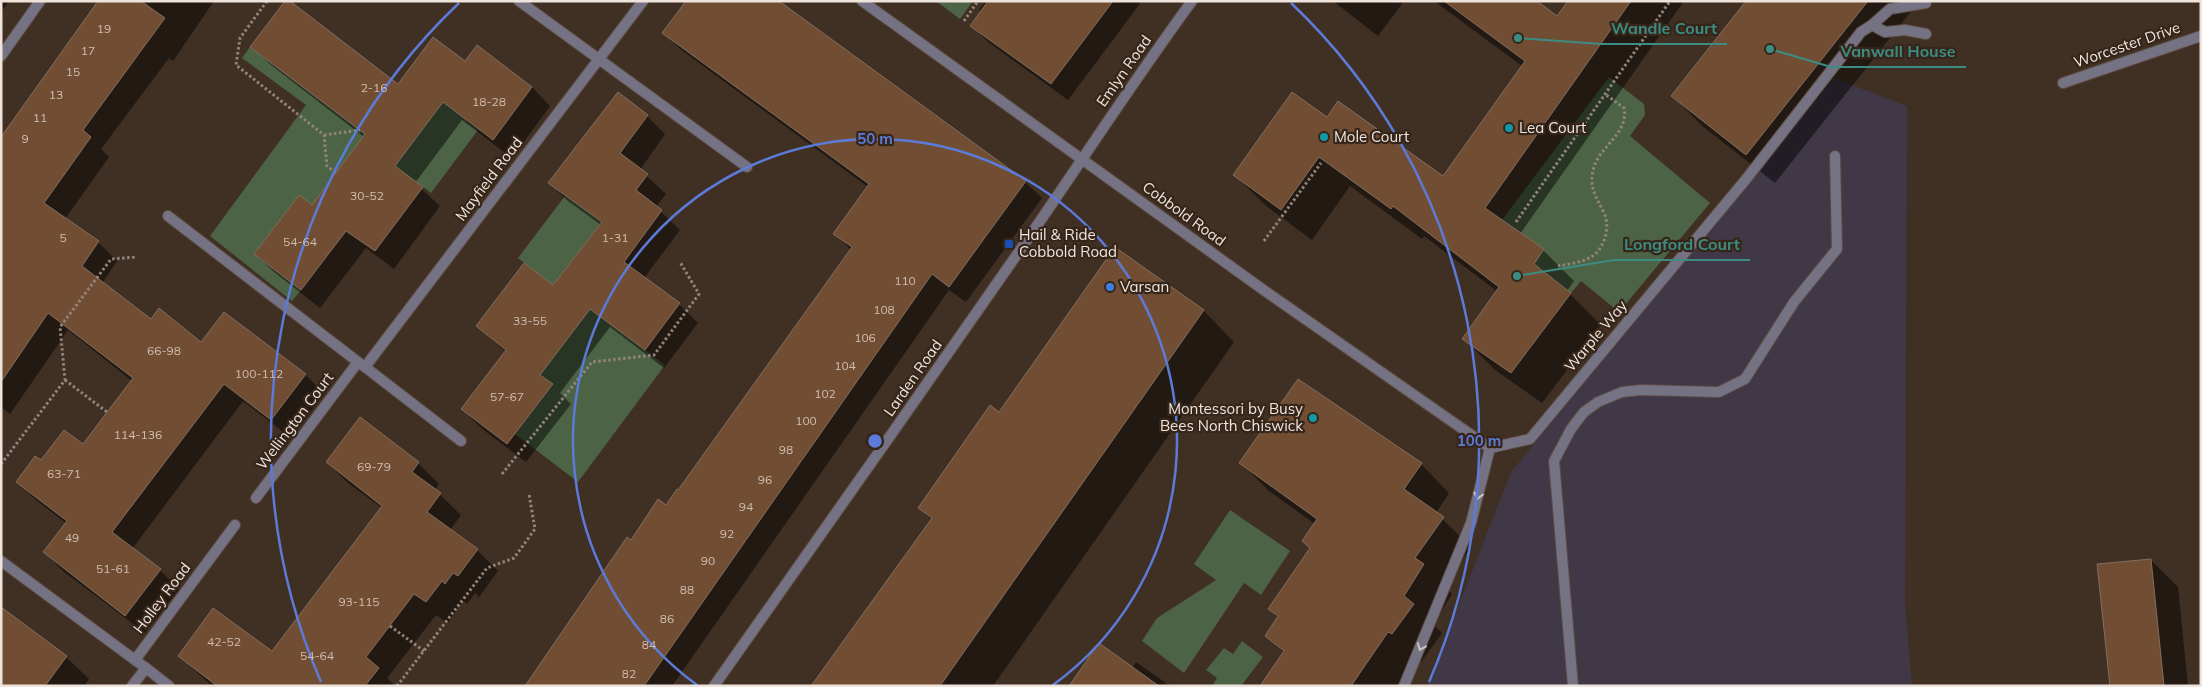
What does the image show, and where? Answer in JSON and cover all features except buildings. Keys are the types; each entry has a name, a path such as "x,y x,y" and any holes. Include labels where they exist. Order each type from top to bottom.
{"street":[{"path":"1,56 40,1"},
{"path":"519,1 747,168"},
{"name":"Mayfield Road","path":"362,365 643,1"},
{"name":"Cobbold Road","path":"862,1 1265,292 1490,448"},
{"name":"Emlyn Road","path":"1082,159 1136,78 1192,1"},
{"name":"Warple Way","path":"1490,448 1530,439 1741,185 1861,32 1890,9 1926,4"},
{"path":"1872,25 1885,32 1905,30 1926,34"},
{"name":"Worcester Drive","path":"2063,83 2201,36"},
{"path":"1573,686 1554,461 1571,429 1584,412 1598,402 1622,392 1641,390 1719,392 1745,379 1794,302 1837,249 1835,156"},
{"name":"Larden Road","path":"714,686 1082,159"},
{"path":"168,216 461,441"},
{"name":"Wellington Court","path":"256,498 362,365"},
{"path":"1404,686 1472,523 1490,448"},
{"name":"Holley Road","path":"135,660 235,525"},
{"path":"1,561 169,686"},
{"path":"132,686 146,668"}],"path":[{"path":"267,1 240,38 236,65 324,135 327,166 336,173"},
{"path":"964,21 978,1"},
{"path":"1516,222 1670,1"},
{"path":"1558,266 1592,257 1602,245 1607,232 1605,215 1596,200 1592,184 1594,167 1601,152 1618,134 1626,116 1624,108 1605,94"},
{"path":"324,135 360,130"},
{"path":"1264,241 1321,163"},
{"path":"1,464 64,380 60,327 111,259 138,257"},
{"path":"502,474 592,362 654,355 699,294 680,262"},
{"path":"64,380 107,412"},
{"path":"397,686 487,568 514,558 535,529 529,494"},
{"path":"390,626 424,651"}],"shaded area":[{"path":"1834,78 1907,106 1905,602 1912,686 1427,686 1511,472"}],"green space":[{"path":"936,1 973,1 960,19"},
{"path":"250,47 365,134 312,205 299,195 254,254 301,290 292,301 210,236 306,105 242,58"},
{"path":"1609,77 1644,104 1645,115 1630,136 1710,203 1619,312 1581,281 1571,293 1534,264 1544,249 1502,220"},
{"path":"442,92 471,113 466,121 478,130 431,193 395,166 438,109"},
{"path":"580,195 607,215 553,285 518,258 565,196 574,202"},
{"path":"590,309 665,365 578,482 515,434 553,385 540,375"},
{"path":"1230,510 1290,551 1261,595 1244,583 1184,673 1142,641 1157,618 1216,580 1194,564"},
{"path":"1242,641 1263,657 1241,686 1212,686 1217,678 1206,670 1224,648 1233,654"}],"place":[{"name":"Wandle Court","path":"1518,38"},
{"name":"Vanwall House","path":"1770,49"},
{"name":"Lea Court","path":"1509,128"},
{"name":"Mole Court","path":"1324,137"},
{"name":"Hail & Ride Cobbold Road","path":"1009,244"},
{"name":"Longford Court","path":"1517,276"},
{"name":"Varsan","path":"1110,287"},
{"name":"Montessori by Busy Bees North Chiswick","path":"1313,418"}]}
